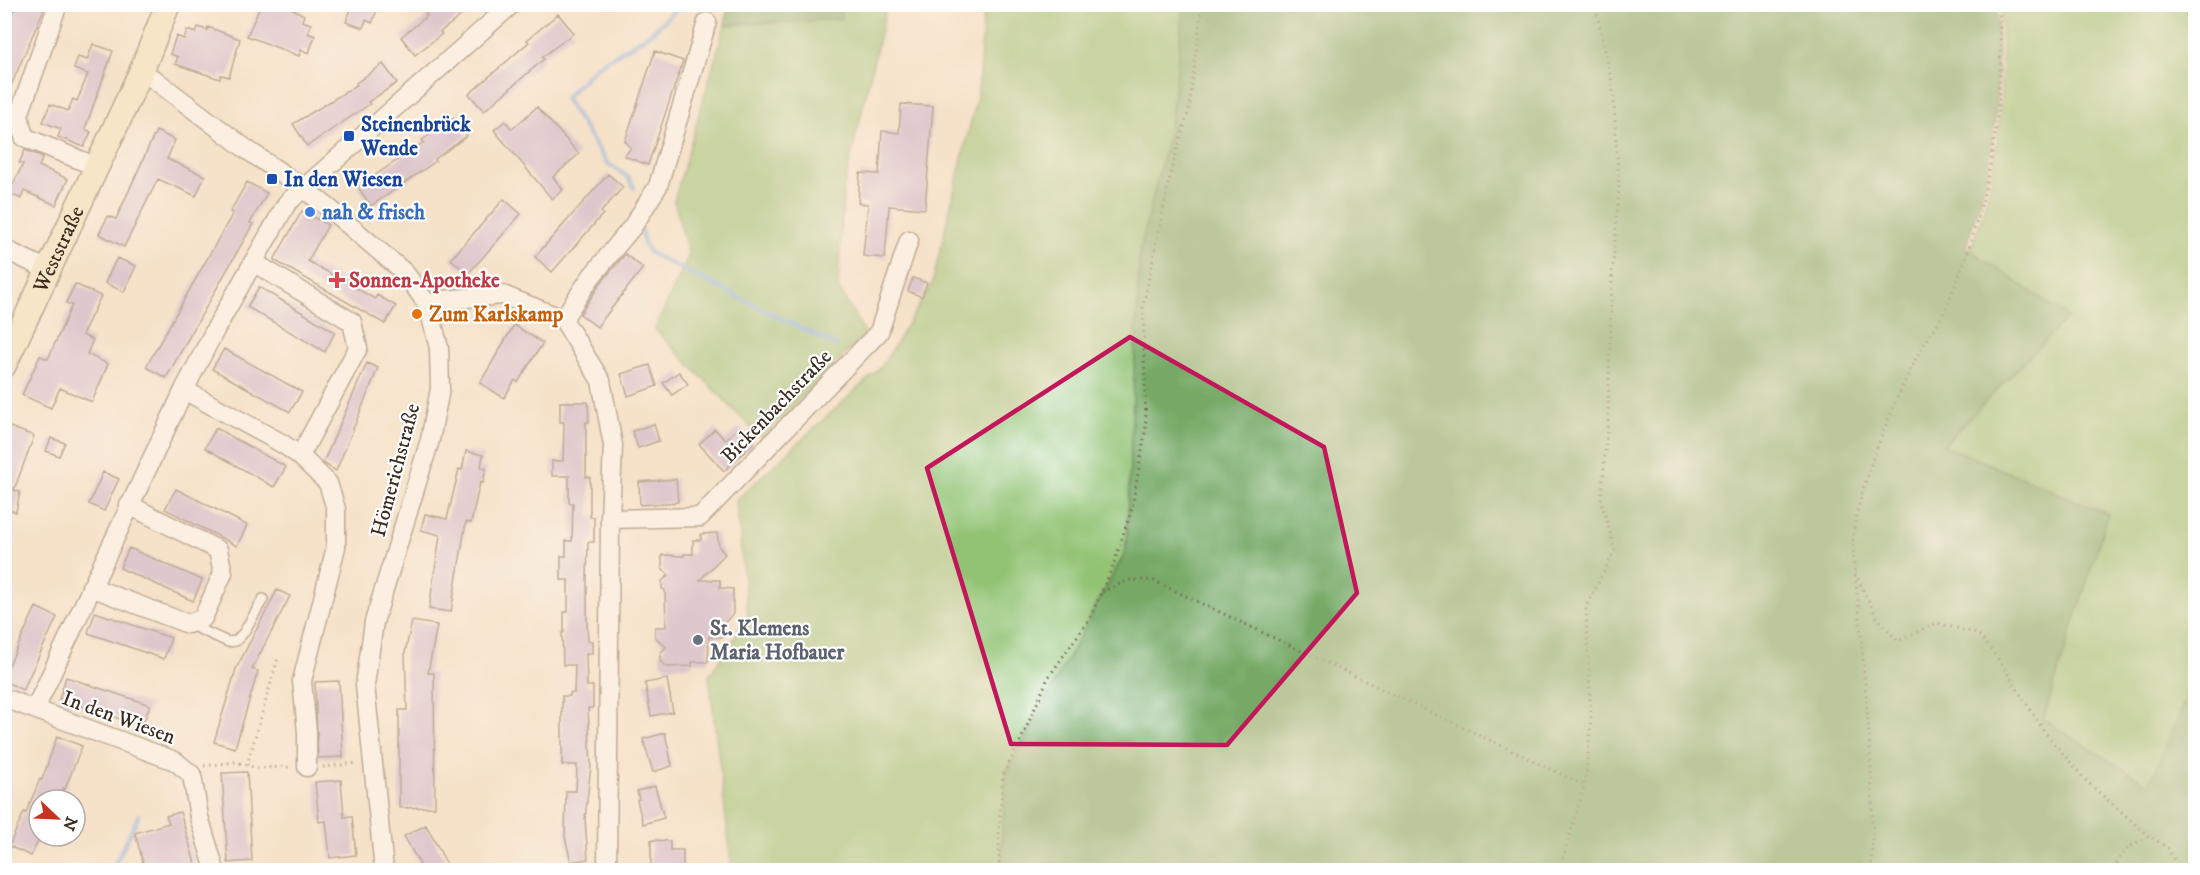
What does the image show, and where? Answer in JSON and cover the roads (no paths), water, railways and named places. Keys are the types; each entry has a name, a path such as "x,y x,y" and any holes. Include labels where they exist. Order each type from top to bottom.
{"main road":[{"name":"Weststraße","path":"4,365 141,72 168,4"}],"street":[{"path":"58,4 19,115 24,137 97,167"},
{"name":"In den Wiesen","path":"35,710 184,390 287,203 512,4"},
{"path":"563,319 591,277 633,226 658,186 707,22"},
{"name":"Hömerichstraße","path":"141,72 303,188 405,273 428,304 439,348 440,389 430,440 374,622 365,685 384,870"},
{"name":"Bickenbachstraße","path":"610,519 700,517 879,332 909,240"},
{"path":"4,249 48,270"},
{"path":"253,262 352,322 358,348 300,456"},
{"path":"428,304 442,300 503,295 563,319 601,381 613,445 610,519 608,870"},
{"path":"184,390 283,444 300,456 328,483 336,509 336,548 302,681 307,732 307,767"},
{"path":"91,587 188,624 203,618 223,573 218,550 129,505"},
{"name":"In den Wiesen","path":"4,698 175,761 192,775 199,817 215,870"}],"lane":[{"path":"188,624 228,642 236,641 244,632 263,598"}],"waterway":[{"path":"634,188 628,177 607,163 565,98 596,67 651,33 682,4"},
{"path":"641,229 644,244 650,253 837,346"},
{"path":"116,862 139,815"}],"place":[{"name":"Steinenbrück Wende","path":"349,136"},
{"name":"In den Wiesen","path":"272,179"},
{"name":"nah & frisch","path":"310,212"},
{"name":"Sonnen-Apotheke","path":"337,280"},
{"name":"Zum Karlskamp","path":"417,314"},
{"name":"St. Klemens Maria Hofbauer","path":"698,640"}]}
